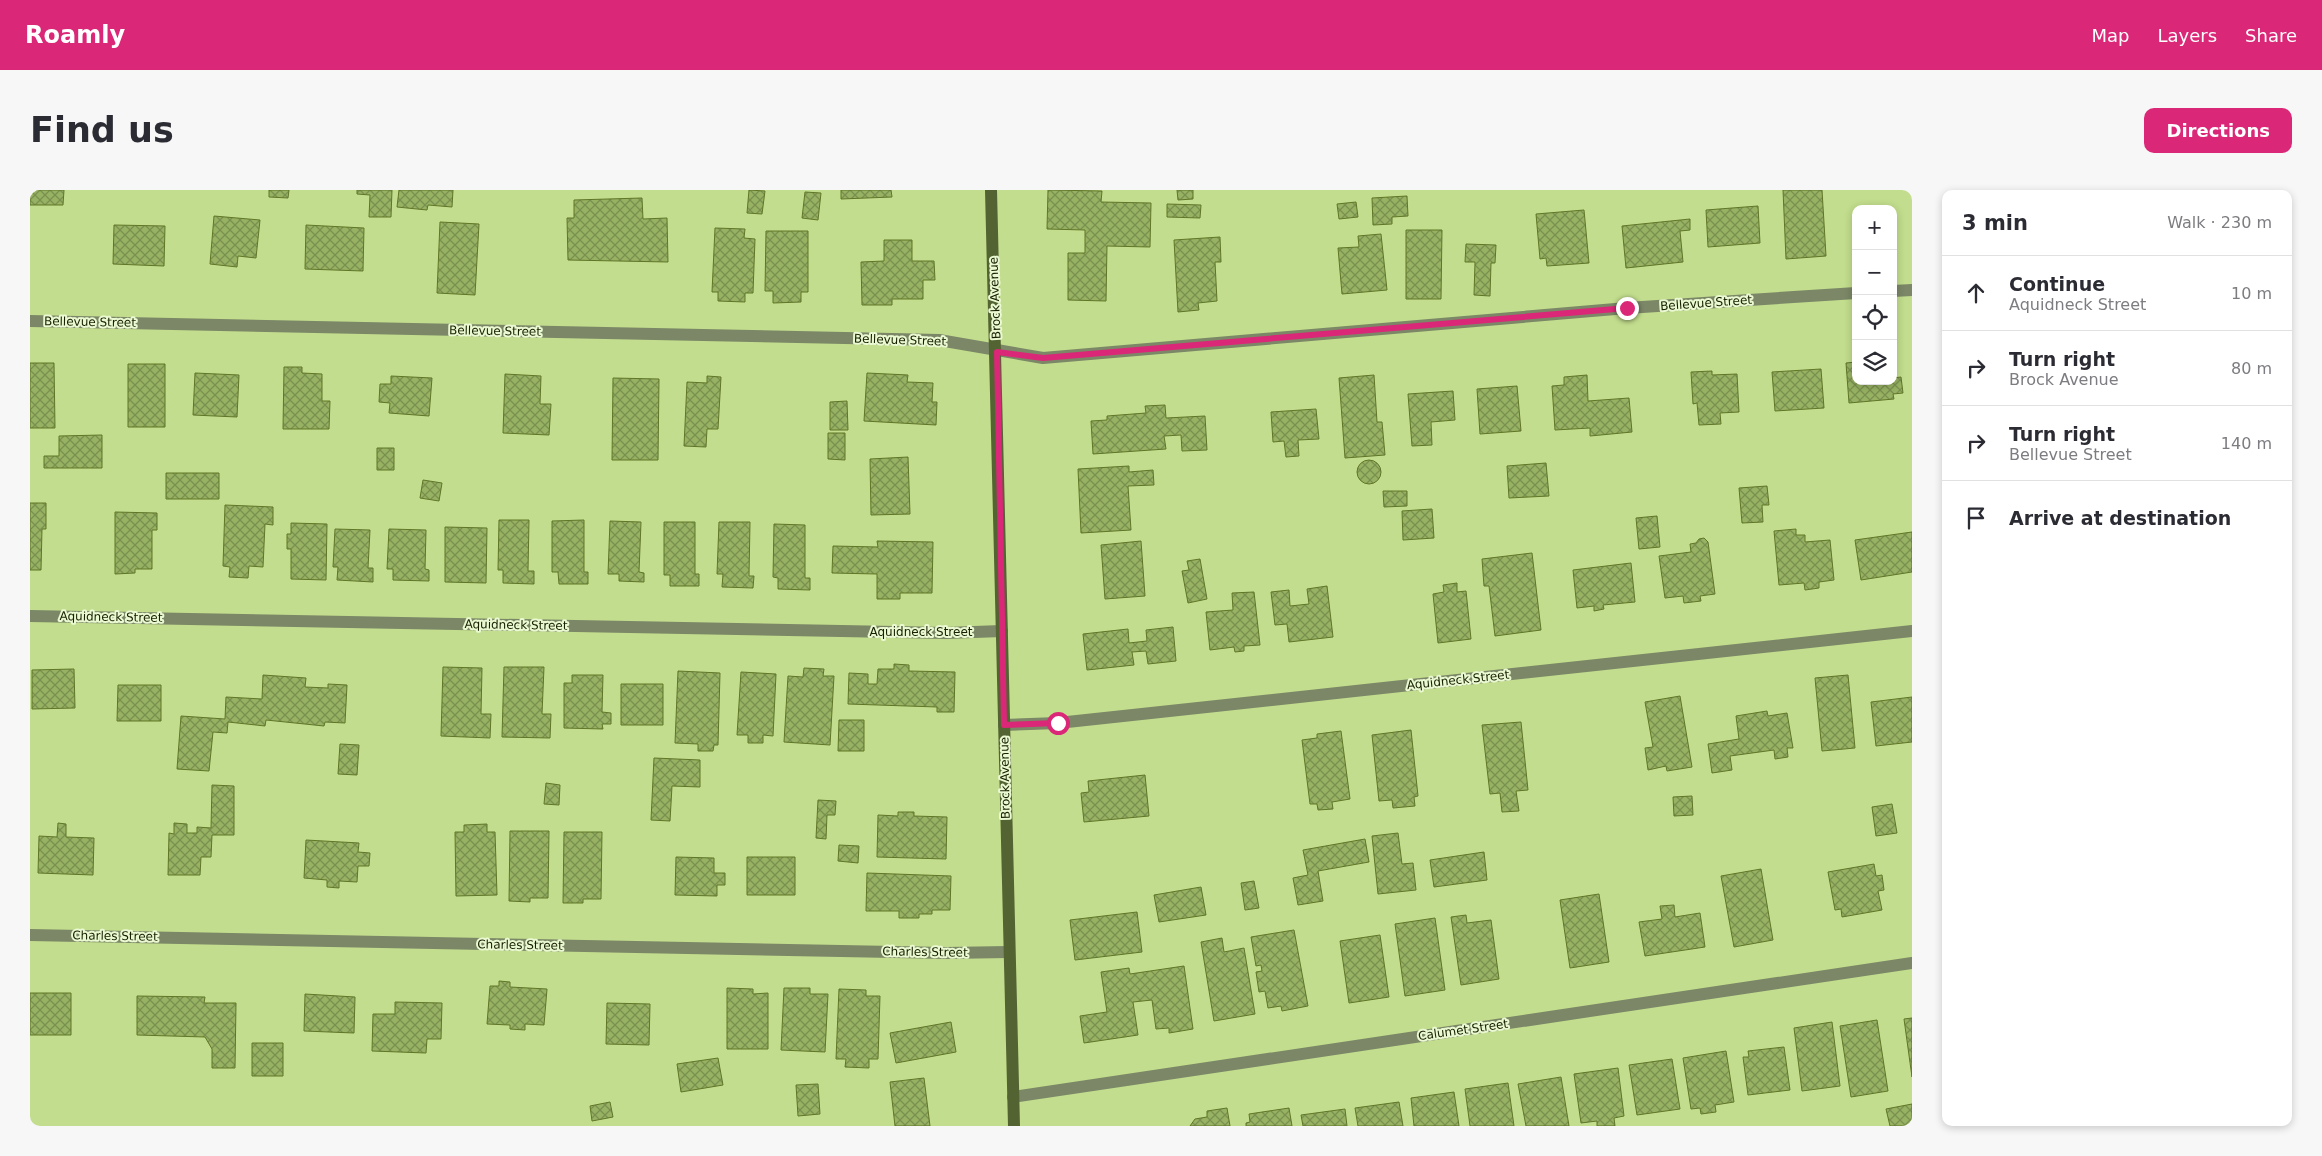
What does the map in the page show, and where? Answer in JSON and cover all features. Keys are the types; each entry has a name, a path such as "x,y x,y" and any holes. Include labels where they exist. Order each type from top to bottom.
{"main road":[{"name":"Brock Avenue","path":"992,190 1014,1126"}],"street":[{"path":"1897,291 1912,290"},
{"name":"Bellevue Street","path":"30,321 940,340 997,352 1043,358 1627,308 1852,293"},
{"name":"Aquidneck Street","path":"30,616 936,633 1002,631"},
{"name":"Aquidneck Street","path":"1004,725 1058,723 1912,631"},
{"name":"Charles Street","path":"30,935 946,953 1009,952"},
{"name":"Calumet Street","path":"1013,1097 1912,963"}],"building":[{"path":"30,190 64,190 63,205 30,205"},
{"path":"269,190 289,190 288,198 269,197"},
{"path":"357,190 392,190 391,217 369,217 370,195 357,194"},
{"path":"399,190 453,190 452,207 428,205 427,210 397,207"},
{"path":"749,190 765,191 762,214 747,213"},
{"path":"841,190 891,190 892,197 841,199"},
{"path":"1048,190 1102,191 1101,202 1151,203 1150,247 1107,246 1106,301 1068,300 1068,253 1085,253 1085,230 1047,229"},
{"path":"1177,190 1193,190 1193,199 1178,200"},
{"path":"1783,190 1822,190 1826,256 1786,259"},
{"path":"805,192 821,193 818,220 802,218"},
{"path":"1407,196 1408,216 1392,217 1392,224 1373,225 1372,198"},
{"path":"642,198 643,219 667,218 668,262 568,260 567,218 574,218 574,200"},
{"path":"1356,202 1358,217 1339,219 1337,204"},
{"path":"1167,204 1201,205 1200,218 1167,217"},
{"path":"1758,206 1760,243 1708,247 1706,210"},
{"path":"1584,210 1589,263 1547,266 1546,258 1540,259 1536,214"},
{"path":"214,216 260,220 256,258 238,256 237,267 210,264"},
{"path":"1690,219 1690,230 1680,231 1683,262 1626,268 1622,226"},
{"path":"440,222 479,224 475,295 437,293"},
{"path":"114,225 165,226 164,266 113,264"},
{"path":"306,225 364,228 363,271 305,269"},
{"path":"715,228 745,229 744,238 755,239 753,293 745,293 745,302 718,301 718,292 712,292"},
{"path":"1406,230 1442,230 1441,299 1406,299"},
{"path":"766,231 808,231 808,292 801,292 801,302 773,303 773,291 765,291"},
{"path":"1381,234 1387,290 1342,294 1338,248 1359,247 1358,236"},
{"path":"1220,237 1221,262 1215,262 1217,301 1198,303 1199,310 1178,312 1174,240"},
{"path":"884,240 912,240 912,261 934,261 935,280 923,280 923,299 892,299 892,305 862,305 861,262 884,261"},
{"path":"1466,244 1496,245 1495,263 1491,263 1490,296 1474,295 1475,262 1465,262"},
{"path":"1852,362 1852,385 1897,385 1897,378 1901,377 1903,393 1893,394 1894,399 1849,403 1846,363"},
{"path":"30,363 54,363 55,428 30,428"},
{"path":"128,364 165,364 165,427 128,427"},
{"path":"284,367 302,367 302,373 322,374 322,401 330,401 329,429 283,429"},
{"path":"1821,369 1824,408 1775,411 1772,372"},
{"path":"1712,371 1712,375 1737,374 1739,412 1720,413 1721,424 1699,425 1697,403 1693,404 1691,372"},
{"path":"195,373 239,375 237,417 193,415"},
{"path":"867,373 908,375 907,382 933,383 932,402 937,402 936,425 864,421"},
{"path":"505,374 541,376 540,404 551,404 549,435 503,433"},
{"path":"1374,375 1377,422 1382,422 1385,455 1345,458 1339,378"},
{"path":"1587,375 1588,401 1629,398 1632,432 1590,436 1590,428 1555,430 1552,386 1564,385 1564,377"},
{"path":"391,376 432,378 429,416 389,413 390,403 379,402 380,384 391,384"},
{"path":"707,376 721,377 718,429 707,429 706,447 684,446 687,382 707,383"},
{"path":"613,378 659,379 658,460 612,460"},
{"path":"1517,386 1521,431 1480,434 1477,389"},
{"path":"1453,391 1455,420 1431,422 1432,445 1412,446 1408,394"},
{"path":"847,401 848,430 830,430 830,402"},
{"path":"1165,405 1166,418 1205,416 1207,450 1182,451 1181,435 1164,436 1166,449 1093,454 1091,421 1107,420 1107,416 1146,413 1145,406"},
{"path":"1316,409 1319,439 1298,440 1299,456 1286,457 1284,441 1273,442 1271,412"},
{"path":"828,433 845,433 845,460 828,459"},
{"path":"102,435 102,468 44,468 44,456 59,456 59,436"},
{"path":"377,448 394,448 394,470 377,470"},
{"path":"908,457 910,514 871,515 870,459"},
{"path":"1369,460 1377,464 1381,472 1377,480 1369,484 1361,480 1357,472 1361,464"},
{"path":"1546,463 1549,496 1509,498 1507,466"},
{"path":"1129,466 1129,472 1153,470 1154,485 1128,486 1131,530 1081,533 1078,469"},
{"path":"166,473 219,473 219,499 166,499"},
{"path":"423,480 442,483 439,501 420,498"},
{"path":"1767,486 1769,505 1762,505 1763,522 1742,523 1739,488"},
{"path":"1383,491 1407,491 1407,506 1384,507"},
{"path":"30,503 46,503 46,529 42,529 41,570 30,570"},
{"path":"225,505 273,507 273,525 265,524 263,567 249,566 248,578 229,577 230,567 223,566"},
{"path":"1432,509 1434,538 1403,540 1402,511"},
{"path":"115,512 157,513 157,530 152,530 152,569 135,569 135,573 115,574"},
{"path":"1657,516 1660,547 1639,549 1636,518"},
{"path":"499,520 529,520 528,571 534,571 534,584 503,583 503,570 498,570"},
{"path":"584,520 584,572 588,572 588,584 559,584 558,572 552,572 552,521"},
{"path":"610,521 641,522 639,572 644,573 644,582 619,581 619,574 608,574"},
{"path":"664,522 695,522 695,574 699,574 699,586 670,586 670,575 664,575"},
{"path":"719,522 750,522 749,576 754,576 753,588 722,587 723,574 717,574"},
{"path":"291,523 327,524 326,580 291,579 291,549 287,549 287,534 291,534"},
{"path":"774,524 805,525 805,578 810,578 810,590 778,589 778,578 773,577"},
{"path":"445,527 487,528 486,583 445,582"},
{"path":"335,529 370,530 368,568 373,568 373,582 337,580 338,567 333,567"},
{"path":"389,529 426,530 425,569 429,570 429,581 393,580 393,569 387,569"},
{"path":"1796,529 1796,535 1805,535 1805,542 1830,540 1834,580 1819,582 1819,588 1805,590 1804,583 1779,585 1774,531"},
{"path":"1912,532 1912,572 1861,580 1855,540"},
{"path":"1704,538 1708,542 1715,594 1700,596 1701,601 1684,603 1683,596 1665,598 1659,556 1691,552 1690,544"},
{"path":"877,541 933,542 932,593 900,593 900,599 877,599 877,574 832,573 833,546 878,547"},
{"path":"1141,541 1145,596 1105,599 1101,545"},
{"path":"1532,553 1541,630 1495,636 1489,586 1484,586 1482,559"},
{"path":"1200,559 1207,599 1188,603 1182,571 1189,570 1187,561"},
{"path":"1631,563 1635,602 1603,605 1604,609 1594,611 1594,606 1577,608 1573,570"},
{"path":"1457,583 1457,592 1466,591 1471,639 1438,643 1433,594 1444,592 1443,585"},
{"path":"1327,586 1333,637 1289,642 1287,624 1275,625 1271,592 1289,590 1290,606 1309,604 1307,589"},
{"path":"1254,592 1260,645 1244,646 1244,651 1235,652 1234,647 1210,650 1206,612 1233,610 1232,593"},
{"path":"1173,627 1176,661 1148,664 1146,651 1132,652 1134,665 1087,670 1083,634 1128,629 1129,643 1147,641 1146,630"},
{"path":"894,664 909,665 909,671 955,672 954,712 937,712 937,707 848,704 849,673 868,674 868,684 877,684 878,669 894,669"},
{"path":"443,667 482,668 481,714 491,714 490,738 441,736"},
{"path":"504,667 544,667 542,714 551,714 550,738 502,737"},
{"path":"804,668 824,669 823,676 834,676 830,745 784,742 788,676 803,677"},
{"path":"74,669 75,708 32,709 32,670"},
{"path":"678,671 720,673 718,745 714,745 713,751 698,751 698,744 675,743"},
{"path":"741,672 776,674 773,736 763,735 763,743 748,743 748,735 737,735"},
{"path":"263,675 306,678 305,687 328,688 328,684 347,685 345,723 325,722 324,726 266,720 265,726 228,722 227,733 213,732 209,771 177,769 181,716 225,719 226,697 262,699"},
{"path":"572,675 603,675 602,712 611,713 611,724 602,724 603,729 564,728 564,683 572,683"},
{"path":"1848,675 1855,748 1822,751 1815,678"},
{"path":"621,684 663,684 663,725 621,725"},
{"path":"118,685 161,685 161,721 117,721"},
{"path":"1680,696 1692,767 1667,771 1666,766 1648,770 1645,748 1653,747 1645,702"},
{"path":"1912,697 1912,742 1876,746 1871,702"},
{"path":"1767,711 1768,716 1787,713 1793,748 1787,748 1788,757 1775,759 1774,750 1730,756 1732,770 1712,773 1708,744 1739,739 1736,716"},
{"path":"839,720 864,720 864,751 838,751"},
{"path":"1521,722 1528,790 1516,791 1519,811 1502,812 1500,793 1490,794 1482,725"},
{"path":"1411,730 1418,796 1414,797 1415,806 1393,808 1392,800 1379,801 1372,735"},
{"path":"1341,731 1350,799 1332,802 1333,809 1318,810 1317,804 1310,804 1302,740 1317,738 1317,734"},
{"path":"340,744 359,745 357,775 338,774"},
{"path":"654,758 700,760 700,787 672,786 670,821 651,820"},
{"path":"1145,775 1149,816 1084,822 1081,793 1089,792 1088,781"},
{"path":"546,783 560,785 559,805 544,804"},
{"path":"212,785 234,786 234,835 212,835 211,857 201,857 200,875 168,875 169,833 174,834 174,823 187,824 187,833 197,833 197,827 211,828"},
{"path":"1692,796 1693,815 1674,816 1673,797"},
{"path":"818,800 836,801 835,815 827,815 826,839 816,838"},
{"path":"1892,804 1897,833 1876,836 1872,807"},
{"path":"898,812 914,812 914,816 947,817 946,859 877,857 878,815 898,816"},
{"path":"58,823 66,824 66,837 94,838 93,875 38,873 39,836 57,837"},
{"path":"487,824 487,832 495,832 497,895 456,896 455,832 464,832 464,825"},
{"path":"510,831 549,831 548,898 530,898 530,902 509,901"},
{"path":"564,832 602,832 601,899 583,899 583,903 563,903"},
{"path":"1398,833 1402,864 1413,863 1416,890 1378,894 1372,836"},
{"path":"1365,839 1369,862 1318,871 1323,901 1298,905 1293,878 1308,875 1303,850"},
{"path":"306,840 359,843 358,852 370,853 369,866 358,866 357,882 339,881 339,888 327,887 327,880 304,878"},
{"path":"839,845 859,846 858,863 838,861"},
{"path":"1484,852 1487,880 1434,887 1430,860"},
{"path":"676,857 714,858 714,873 725,873 725,885 717,885 717,896 675,895"},
{"path":"747,857 795,857 795,895 747,895"},
{"path":"1874,864 1876,876 1882,875 1884,890 1878,891 1882,910 1842,917 1841,909 1835,910 1828,872"},
{"path":"1761,869 1773,940 1734,947 1721,876"},
{"path":"867,873 951,876 950,910 932,910 932,914 919,914 919,918 899,918 899,911 866,911"},
{"path":"1254,881 1259,908 1245,910 1241,883"},
{"path":"1201,887 1206,915 1159,922 1154,895"},
{"path":"1599,894 1609,962 1570,968 1560,900"},
{"path":"1674,905 1675,917 1700,913 1705,947 1645,956 1639,922 1662,919 1660,906"},
{"path":"1137,912 1142,952 1075,960 1070,920"},
{"path":"1466,915 1467,923 1491,920 1499,979 1461,985 1451,917"},
{"path":"1435,918 1445,990 1405,996 1395,924"},
{"path":"1294,930 1308,1006 1282,1011 1281,1006 1268,1008 1265,991 1259,992 1256,972 1262,971 1261,965 1256,966 1251,937"},
{"path":"1380,935 1389,997 1349,1003 1340,941"},
{"path":"1222,938 1224,952 1244,948 1255,1014 1214,1021 1201,942"},
{"path":"1184,966 1193,1029 1169,1033 1169,1028 1156,1029 1152,1000 1133,1002 1138,1035 1084,1043 1080,1016 1107,1012 1101,972 1129,968 1130,974"},
{"path":"499,981 510,982 510,987 547,989 544,1025 525,1024 525,1030 510,1029 510,1025 487,1024 490,986 499,986"},
{"path":"727,988 753,989 753,994 768,993 768,1049 727,1049"},
{"path":"784,988 810,988 810,994 828,994 825,1052 781,1050"},
{"path":"839,989 866,990 866,996 880,996 878,1059 869,1059 869,1068 845,1067 846,1059 836,1059"},
{"path":"30,993 71,993 71,1035 30,1035"},
{"path":"305,994 355,997 354,1033 304,1031"},
{"path":"137,996 205,997 204,1003 236,1003 235,1068 212,1068 212,1049 205,1037 137,1035"},
{"path":"395,1002 442,1003 441,1039 427,1039 426,1053 372,1051 373,1014 395,1014"},
{"path":"607,1003 650,1004 649,1045 606,1044"},
{"path":"1912,1018 1912,1077 1904,1019"},
{"path":"1877,1020 1888,1091 1851,1097 1840,1026"},
{"path":"951,1022 956,1052 896,1063 890,1033"},
{"path":"1832,1022 1840,1086 1802,1091 1794,1028"},
{"path":"252,1043 283,1043 283,1076 252,1076"},
{"path":"1784,1047 1790,1090 1748,1095 1743,1057 1749,1057 1748,1051"},
{"path":"1726,1051 1734,1102 1715,1105 1716,1112 1701,1114 1700,1108 1691,1109 1683,1058"},
{"path":"718,1058 723,1085 681,1092 677,1064"},
{"path":"1672,1059 1680,1109 1637,1115 1629,1065"},
{"path":"1618,1068 1624,1116 1614,1118 1615,1126 1597,1126 1597,1121 1581,1123 1574,1074"},
{"path":"1561,1077 1569,1126 1526,1126 1518,1084"},
{"path":"924,1078 930,1126 895,1126 890,1082"},
{"path":"1508,1083 1514,1126 1470,1126 1465,1089"},
{"path":"818,1084 820,1114 798,1116 796,1085"},
{"path":"1454,1092 1459,1126 1414,1126 1411,1098"},
{"path":"610,1102 613,1117 592,1121 590,1106"},
{"path":"1399,1102 1403,1126 1358,1126 1355,1108"},
{"path":"1912,1104 1912,1126 1890,1126 1886,1109"},
{"path":"1227,1108 1230,1126 1190,1126 1195,1119 1207,1117 1207,1111"},
{"path":"1289,1108 1292,1126 1246,1126 1246,1123 1250,1122 1249,1114"},
{"path":"1345,1109 1347,1126 1303,1126 1301,1115"}],"route":[{"path":"1058,723 1004,725 997,352 1043,358 1281,336 1627,308"}]}
